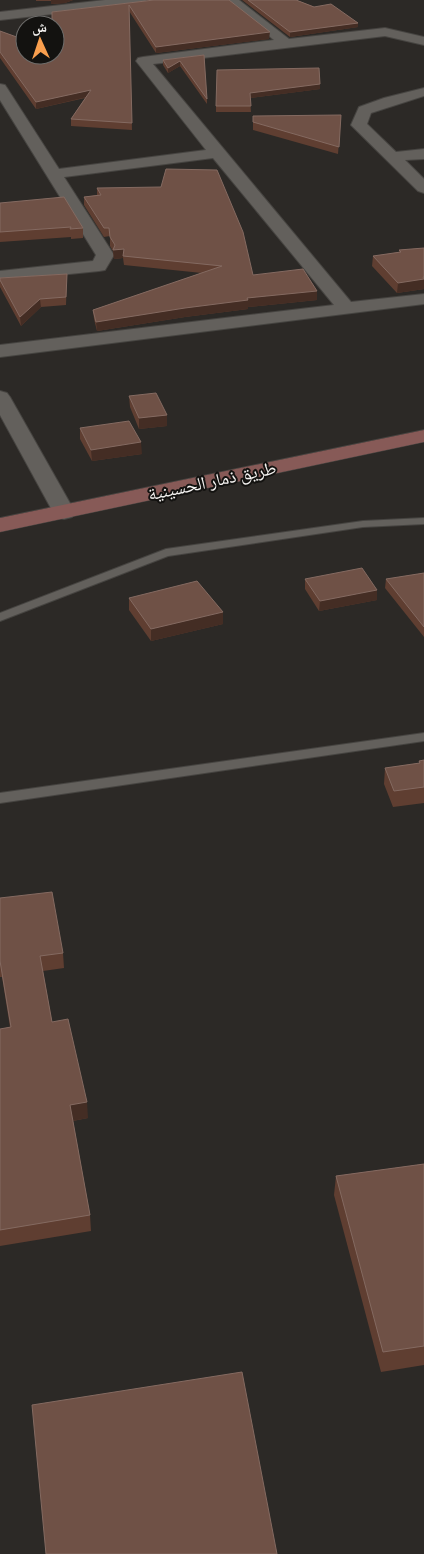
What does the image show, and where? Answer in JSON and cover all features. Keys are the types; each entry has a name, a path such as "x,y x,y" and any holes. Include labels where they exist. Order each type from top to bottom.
{"main road":[{"name":"طريق ذمار الحسينية","path":"0,525 424,436"}],"street":[{"path":"0,16 140,0"},
{"path":"231,0 286,43"},
{"path":"346,308 143,61 386,32 424,41"},
{"path":"0,88 105,255 99,266 0,276"},
{"path":"424,92 389,100 364,110 359,125 424,188"},
{"path":"54,174 217,153"},
{"path":"391,158 424,154"},
{"path":"0,351 424,299"},
{"path":"0,397 64,512"}],"lane":[{"path":"0,617 166,553 363,524 424,521"},
{"path":"0,798 424,737"}],"building":[{"path":"154,0 229,0 270,32 156,47 129,5 132,123 71,119 91,90 36,102 0,52 0,31 15,36 15,65 65,65 65,15 52,15 52,12"},
{"path":"248,0 296,0 314,7 331,4 358,23 290,32"},
{"path":"204,55 207,99 180,61 168,68 163,60"},
{"path":"319,68 320,84 250,93 251,106 216,106 217,70"},
{"path":"341,115 339,147 253,122 253,116"},
{"path":"166,169 217,170 243,232 253,275 303,269 317,291 247,298 248,300 96,322 93,310 222,266 123,256 124,249 113,250 115,245 110,237 109,228 104,228 84,197 101,195 97,188 161,187"},
{"path":"64,197 83,228 70,229 71,227 0,232 0,203"},
{"path":"424,248 424,279 398,283 373,256 401,252 399,250"},
{"path":"67,274 66,297 40,299 20,317 0,280 0,278"},
{"path":"156,393 167,415 139,418 129,396"},
{"path":"129,421 141,442 91,450 80,428"},
{"path":"362,568 377,590 320,601 305,579"},
{"path":"424,573 424,627 386,579"},
{"path":"197,581 223,612 151,629 129,598"},
{"path":"424,760 424,787 394,791 385,768 420,763 419,761"},
{"path":"52,892 63,953 40,956 52,1022 68,1019 87,1102 70,1105 90,1215 0,1230 0,1029 11,1027 0,961 0,898"},
{"path":"424,1164 424,1346 383,1352 336,1176"},
{"path":"242,1372 277,1554 46,1554 32,1405"}]}
